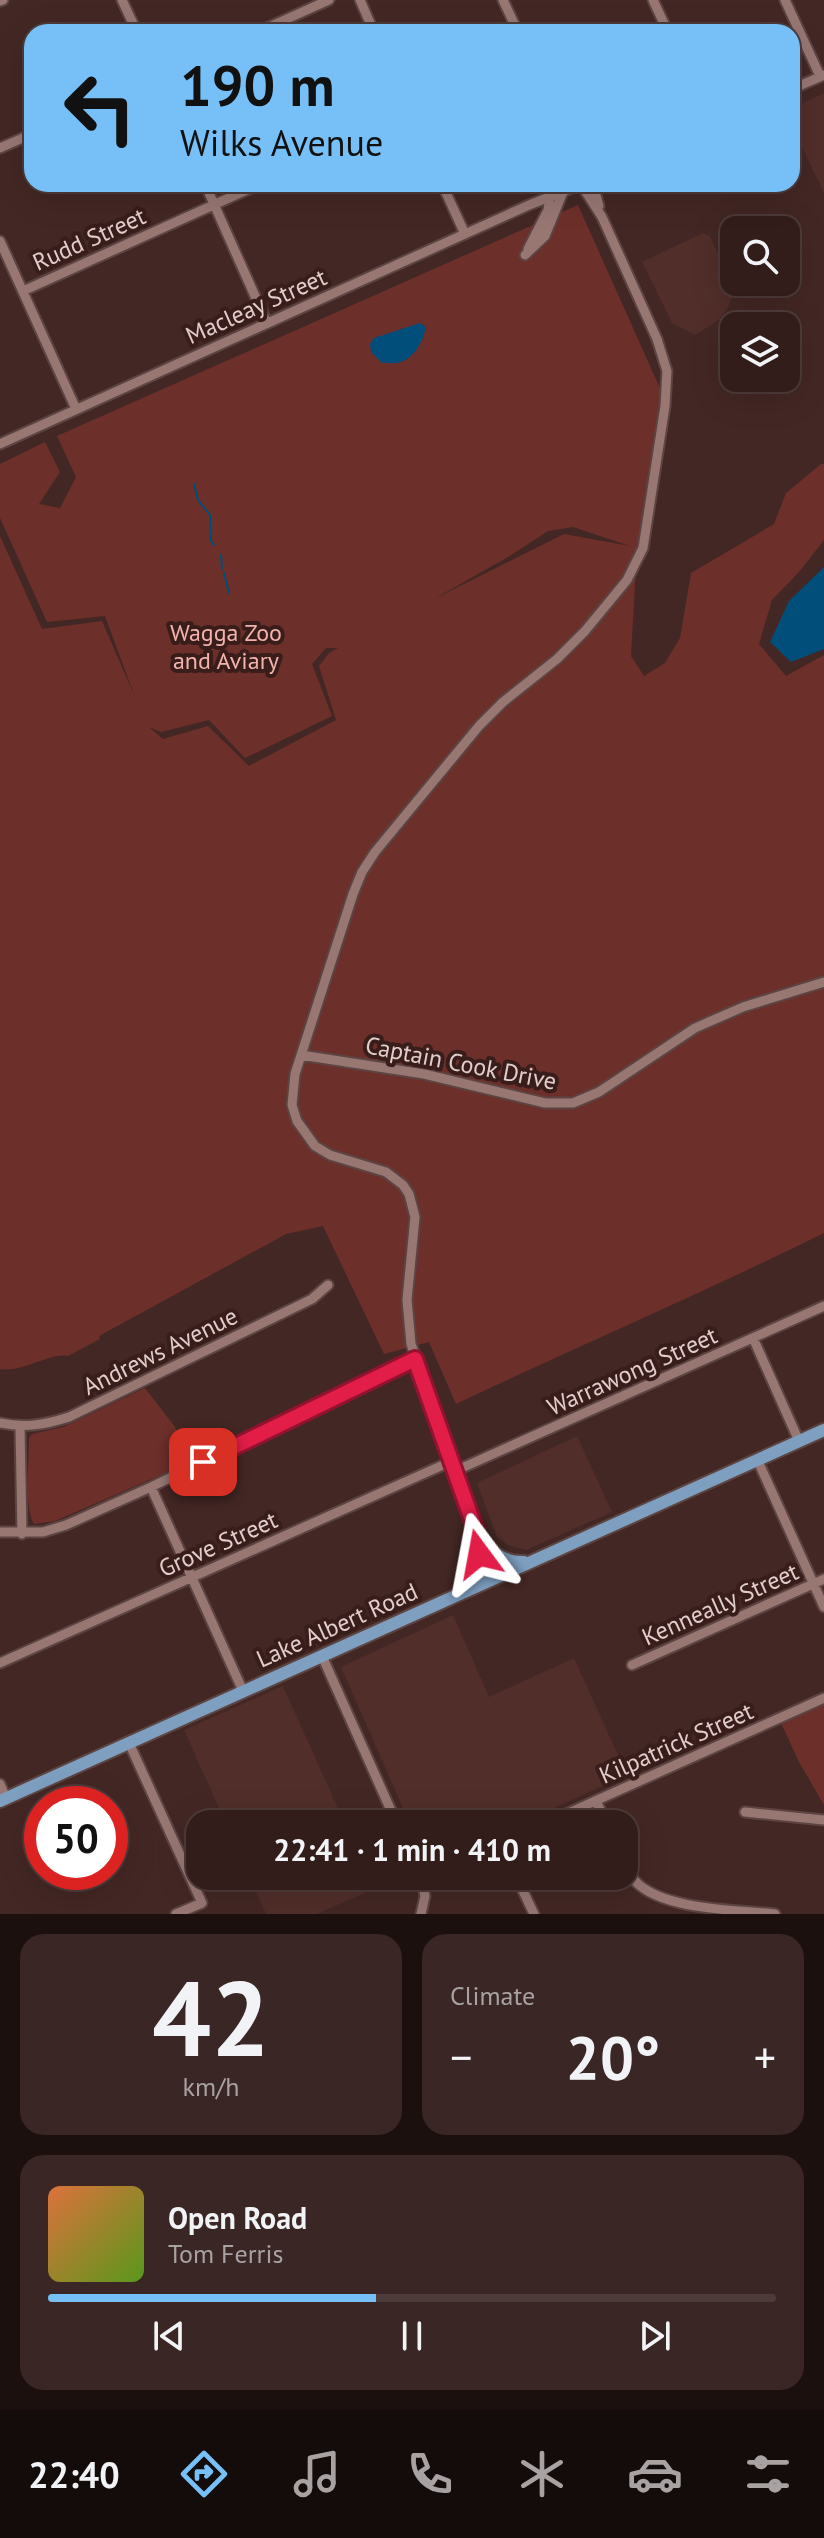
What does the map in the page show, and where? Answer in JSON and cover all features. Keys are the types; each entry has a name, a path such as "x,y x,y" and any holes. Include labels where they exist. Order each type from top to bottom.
{"main road":[{"name":"Lake Albert Road","path":"3,1800 824,1430"},
{"path":"476,1531 499,1557 530,1562"},
{"path":"454,1597 471,1578 479,1563 476,1531"}],"street":[{"path":"122,0 133,24"},
{"path":"276,24 329,0"},
{"path":"360,0 370,24"},
{"path":"503,0 514,24"},
{"path":"653,0 664,24"},
{"path":"785,0 797,24"},
{"path":"800,31 822,76 800,86"},
{"path":"0,148 24,138"},
{"path":"209,192 267,323"},
{"name":"Rudd Street","path":"23,291 242,192"},
{"path":"446,192 465,234"},
{"name":"Macleay Street","path":"529,205 563,192"},
{"name":"Macleay Street","path":"0,444 563,192"},
{"path":"550,197 548,210 525,255 545,236 575,192"},
{"path":"494,1579 415,1359 407,1315 414,1205 395,1177 330,1155 315,1146 297,1121 292,1090 362,872 484,720 557,659 585,631 627,580 643,548 665,406 667,371 657,339 602,217 583,192"},
{"path":"0,241 76,409"},
{"name":"Captain Cook Drive","path":"301,1055 424,1074 545,1103 573,1103 599,1092 695,1028 743,1007 824,982"},
{"name":"Andrews Avenue","path":"0,1423 20,1427 52,1422 85,1410 312,1299 328,1285"},
{"name":"Warrawong Street","path":"454,1466 824,1306"},
{"path":"753,1338 799,1441"},
{"path":"0,1532 43,1532 66,1525 415,1359"},
{"path":"20,1427 22,1534"},
{"path":"757,1459 824,1607"},
{"name":"Grove Street","path":"0,1663 191,1577 454,1466"},
{"path":"151,1487 243,1691"},
{"name":"Kenneally Street","path":"632,1665 824,1579"},
{"path":"322,1656 391,1810"},
{"name":"Kilpatrick Street","path":"576,1810 824,1698"},
{"path":"129,1743 202,1903 176,1914"},
{"path":"0,1784 3,1800"},
{"path":"596,1801 600,1810"},
{"path":"745,1812 824,1820"},
{"path":"638,1883 680,1909 775,1914"},
{"path":"421,1914 424,1890"},
{"path":"523,1890 534,1914"}],"shaded area":[{"path":"824,93 824,193 800,143 800,104"},
{"path":"703,233 710,236 720,258 720,296 732,296 728,308 720,312 719,320 695,335 672,323 642,262"},
{"path":"577,1436 612,1512 526,1550 508,1545 497,1537 477,1483"},
{"path":"453,1615 489,1697 574,1658 627,1775 549,1810 404,1810 341,1667"},
{"path":"283,1686 339,1810 220,1810 184,1730"},
{"path":"255,1890 372,1890 317,1914 266,1914"}],"green space":[{"name":"Wagga Zoo and Aviary","path":"578,205 663,395 637,548 631,656 644,676 665,663 680,638 691,573 774,524 786,493 824,464 824,540 772,600 759,644 786,676 824,655 824,1233 456,1404 429,1342 384,1354 323,1226 286,1234 68,1356 0,1369 0,536 42,629 102,621 135,697 105,616 47,622 0,518 0,464 45,442 60,472 39,504 60,508 76,477 57,436","holes":["573,527 630,546 564,534 434,599 548,531","326,648 338,648 329,653 319,666 336,720 249,766 208,726 163,739 149,727 161,732 209,720 245,758 332,716 312,664"]},
{"path":"145,1388 175,1427 191,1462 55,1521 34,1524 28,1496 29,1438 32,1434 63,1427"},
{"path":"824,1703 824,1805 781,1723"}],"water":[{"path":"420,323 426,327 425,333 407,359 382,363 371,352 370,344 374,338"},
{"path":"824,567 824,649 791,662 770,642 789,601"}],"waterway":[{"path":"194,484 198,500 210,515 211,541 214,545"},
{"path":"221,555 222,569"},
{"path":"224,573 229,593"}],"route":[{"path":"203,1462 415,1359 476,1531 479,1554"}]}
